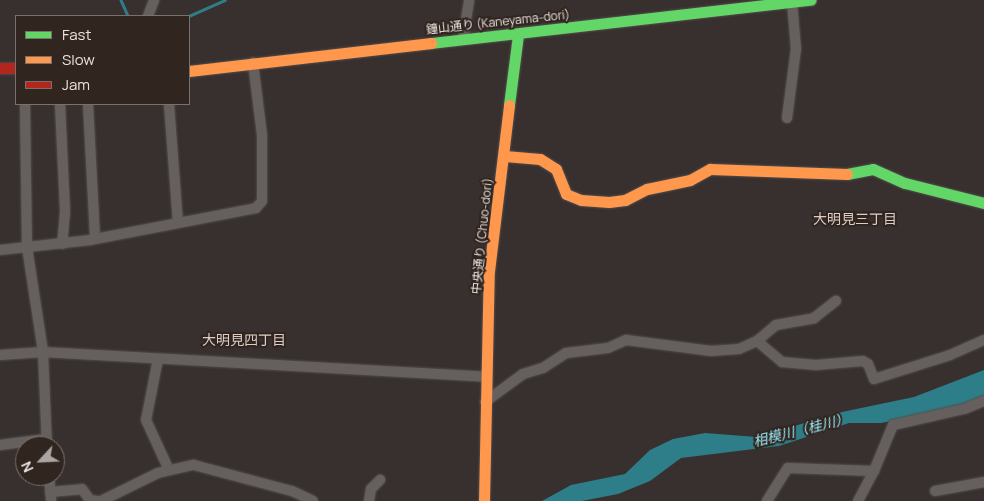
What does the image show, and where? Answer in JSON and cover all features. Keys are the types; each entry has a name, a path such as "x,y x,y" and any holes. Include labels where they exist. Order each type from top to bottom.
{"street":[{"path":"148,15 154,0"},
{"path":"463,39 469,0"},
{"name":"鐘山通り (Kaneyama-dori)","path":"190,71 463,39 518,35 811,0"},
{"path":"787,118 796,49 792,2"},
{"name":"中央通り (Chuo-dori)","path":"484,501 489,271 505,156 518,35"},
{"path":"0,250 95,239 256,208 262,201 262,134 252,63"},
{"path":"0,68 15,68"},
{"path":"24,105 27,247 44,352 46,436"},
{"path":"60,105 65,212 62,244"},
{"path":"88,105 95,239"},
{"path":"169,105 178,223"},
{"path":"505,156 540,159 556,169 566,194 581,200 609,202 625,200 647,189 690,180 710,169 844,175 872,170 905,183 984,203"},
{"path":"485,402 523,374 542,368 566,353 608,348 620,341 711,352 739,349 757,341 776,325 814,318 836,301"},
{"path":"757,341 782,362 816,365 863,362 868,364 874,379 950,355 984,340"},
{"path":"0,355 44,352 486,377"},
{"path":"158,358 146,420 169,470"},
{"path":"858,501 874,471 893,425 964,409 984,401"},
{"path":"0,445 15,444"},
{"path":"101,501 169,470 194,465 292,491 312,501"},
{"path":"766,501 788,468 874,471"},
{"path":"370,501 371,489 380,480"},
{"path":"935,491 984,482"},
{"path":"51,496 82,489 90,500 97,501"}],"water":[{"name":"相模川（桂川）","path":"984,370 984,397 947,410 881,423 849,423 779,446 681,458 650,481 618,494 582,501 542,501 571,485 625,474 650,450 673,439 705,433 757,437 842,412 914,397"}],"waterway":[{"path":"121,0 128,15"},
{"path":"190,16 225,0"}],"traffic: fast":[{"path":"431,43 811,0"},
{"path":"509,105 518,35"},
{"path":"847,174 873,169 905,183 984,203"}],"traffic: slow":[{"path":"190,71 431,43"},
{"path":"484,501 489,271 509,105"},
{"path":"505,156 540,159 556,169 566,194 581,200 609,202 625,200 647,189 690,180 710,169 847,174"}],"traffic: jam":[{"path":"0,68 15,68"}],"district":[{"name":"大明見三丁目","path":"855,219"},
{"name":"大明見四丁目","path":"244,340"}]}
